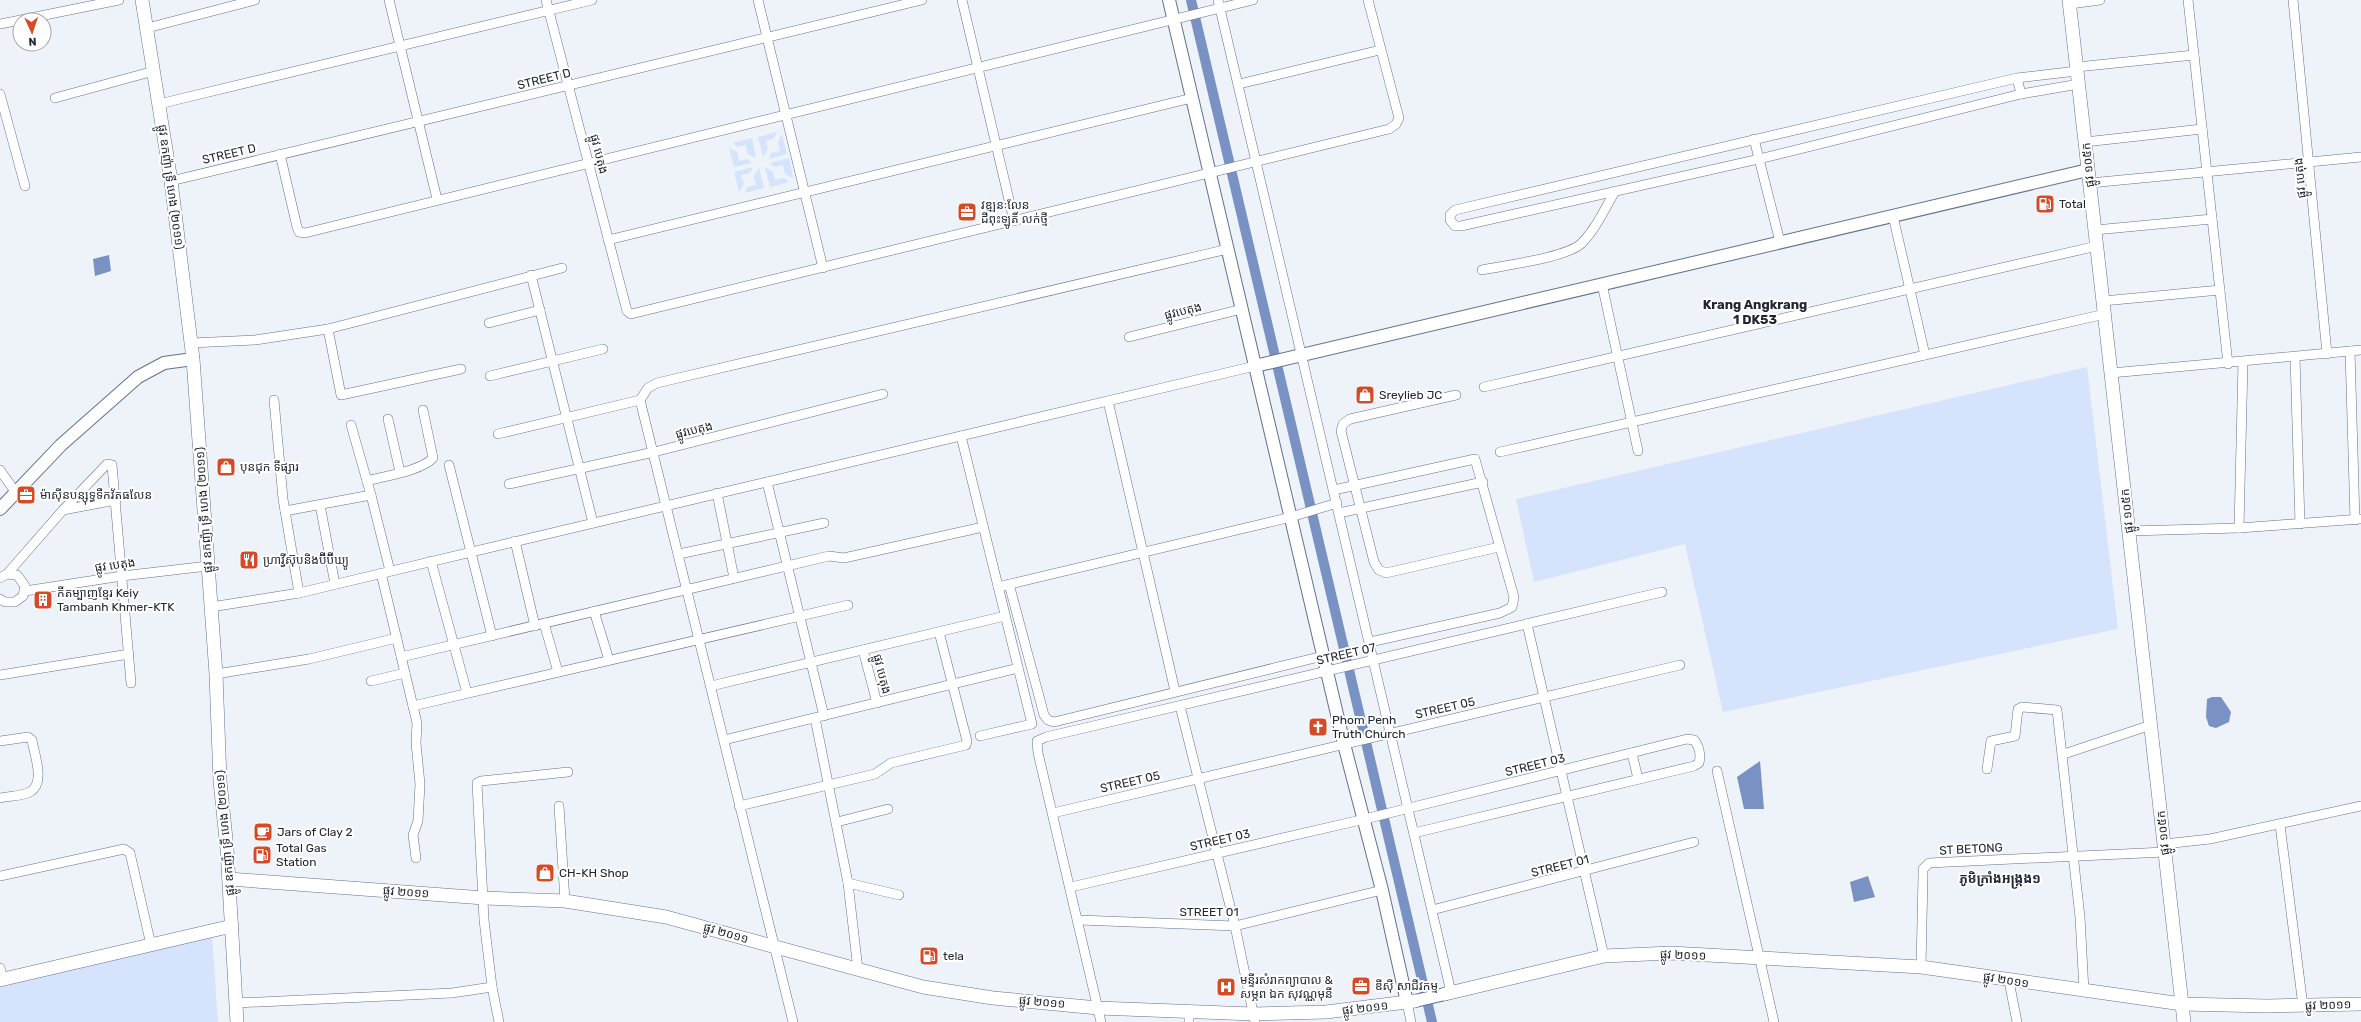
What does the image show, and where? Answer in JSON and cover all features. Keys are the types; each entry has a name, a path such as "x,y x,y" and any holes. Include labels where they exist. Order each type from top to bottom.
{"main road":[{"name":"ផ្លូវ ឧកញ៉ា ទ្រី ហេង (២០១១)","path":"142,0 171,181 193,359 216,674 220,780 229,879 237,1022"},
{"name":"ផ្លូវ ១០៥ក","path":"2069,2 2184,1022"},
{"name":"ផ្លូវ ២០១១","path":"229,879 484,898 565,901 666,917 858,970 931,988 993,998 1189,1017 1254,1018 1326,1012 1411,1002"},
{"path":"1,976 151,945 232,926"},
{"name":"ផ្លូវ ២០១១","path":"1448,993 1604,956 1671,953 1921,967 2009,981 2182,1004 2303,1006 2361,1004"}],"street":[{"path":"0,24 119,0"},
{"path":"147,28 255,0"},
{"path":"389,0 437,199"},
{"name":"ផ្លូវ បេតុង","path":"546,0 628,314 823,268"},
{"path":"159,104 592,0"},
{"path":"758,0 823,268 1389,129 1396,124 1399,118 1368,0"},
{"name":"STREET D","path":"171,181 922,0"},
{"path":"962,0 1014,221"},
{"path":"1169,0 1177,18 1192,98 1213,173 1242,309 1260,365 1296,515 1324,656 1331,670 1382,890 1411,1002 1411,1022"},
{"path":"280,154 299,232 305,233 437,199 1177,18 1218,6 1253,0"},
{"path":"2069,2 2100,0"},
{"path":"2188,0 2228,364"},
{"name":"ផ្លូវ បេតុង","path":"2293,0 2310,162 2327,354"},
{"path":"1218,6 1239,84 1253,163 1299,356 1334,490 1333,504 1340,513 1370,642 1369,661 1406,809 1414,833 1432,910 1448,993"},
{"path":"1239,84 1380,50"},
{"path":"2078,74 2021,94 1760,159 1461,226 1454,226 1450,220 1450,215 1455,210 2018,78 2078,74 2194,55"},
{"path":"55,98 154,70"},
{"path":"2018,78 2021,94"},
{"path":"0,94 25,186"},
{"path":"608,240 1192,98"},
{"path":"2085,142 2202,129"},
{"path":"1754,139 1780,242"},
{"path":"2090,183 2361,158"},
{"path":"211,607 299,593 2088,170"},
{"path":"1482,270 1567,252 1581,244 1593,230 1615,191"},
{"path":"1893,216 1925,355"},
{"path":"2095,230 2212,219"},
{"path":"1484,387 2097,246"},
{"path":"498,434 640,400 648,388 657,383 1228,249"},
{"path":"191,343 255,340 328,329 562,268"},
{"path":"532,275 593,523"},
{"path":"1602,284 1638,451"},
{"path":"2103,301 2220,290"},
{"name":"ផ្លូវបេតុង","path":"1129,336 1242,309"},
{"path":"490,323 540,310"},
{"path":"1500,452 2105,314"},
{"path":"328,329 341,395 461,368"},
{"path":"490,376 603,349"},
{"path":"2111,373 2228,364 2361,350"},
{"path":"2129,531 2239,528 2358,520 2350,351"},
{"path":"2295,357 2300,524"},
{"path":"0,509 61,445 138,377 164,363 193,359"},
{"path":"2239,528 2243,362"},
{"name":"ផ្លូវបេតុង","path":"509,484 654,452 883,394"},
{"path":"1456,395 1350,420 1344,424 1342,431 1374,562 1379,570 1386,573 1499,546"},
{"path":"274,400 285,511 299,593"},
{"path":"640,400 700,639 739,806 776,947 793,1022"},
{"path":"1108,401 1175,691"},
{"path":"367,481 430,462 433,458 423,410"},
{"path":"388,419 400,472"},
{"path":"351,425 371,495 397,638 417,723 416,743 420,784 418,821 413,836 416,858"},
{"path":"961,436 1032,724 980,736"},
{"path":"1334,490 1472,458 1477,461 1514,597 1512,607 1500,613 1370,642"},
{"path":"2,577 63,510 109,464 112,466 131,683"},
{"path":"448,465 492,636"},
{"path":"0,470 16,493"},
{"path":"767,482 812,662 830,786 848,883 858,970"},
{"path":"1340,513 1483,482"},
{"path":"717,493 734,578"},
{"path":"285,511 371,495"},
{"path":"63,510 116,500"},
{"path":"998,587 1296,515 1333,504"},
{"path":"320,505 335,584"},
{"path":"679,554 824,522"},
{"path":"401,657 788,565 829,556 844,558 983,526"},
{"path":"515,541 535,626"},
{"path":"432,561 467,694"},
{"name":"ផ្លូវ បេតុង","path":"25,591 122,576 208,566"},
{"path":"0,599 5,602 15,602 20,600 25,591 25,586 21,578 17,575 2,577"},
{"path":"1009,584 1044,715 1048,720 1054,722 1175,691 1324,656"},
{"name":"STREET 07","path":"1053,813 1038,754 1037,741 1046,737 1662,592"},
{"path":"413,706 848,605"},
{"path":"594,611 609,660"},
{"path":"711,686 1005,616"},
{"path":"544,623 558,672"},
{"path":"1527,624 1604,956"},
{"path":"739,806 830,786 875,774 891,763 966,745 968,741 940,632"},
{"path":"216,674 309,659 397,638"},
{"name":"ផ្លូវ បេតុង","path":"863,650 877,703"},
{"path":"0,675 129,654"},
{"name":"STREET 05","path":"1053,813 1680,665"},
{"path":"724,740 1018,668"},
{"path":"371,681 405,673"},
{"path":"1180,706 1235,926 1254,1018"},
{"path":"1987,769 1991,741 2015,736 2016,713 2022,707 2057,710 2064,754 2080,918 2084,991"},
{"path":"2064,754 2151,725"},
{"path":"0,741 28,737 32,740 39,780 36,788 29,793 0,798"},
{"name":"STREET 03","path":"1070,887 1366,819 1687,739 1694,740 1697,744 1700,757 1699,763 1694,766 1414,833"},
{"path":"1632,753 1638,780"},
{"path":"1717,770 1774,1022"},
{"path":"499,1022 492,988 484,898 477,783 481,781 568,772"},
{"path":"559,806 565,901"},
{"name":"ST BETONG","path":"1921,967 1923,869 1929,863 2073,857 2165,848 2280,825 2361,806"},
{"path":"836,822 888,809"},
{"path":"1053,813 1079,920 1101,1022"},
{"path":"2280,825 2303,1006"},
{"name":"STREET 01","path":"1432,910 1585,872 1694,842"},
{"path":"0,876 124,849 130,853 151,945"},
{"path":"848,883 899,895"},
{"name":"STREET 01","path":"1079,920 1235,926 1382,890"},
{"path":"2009,981 2017,1022"},
{"path":"236,1003 452,993 492,988"},
{"name":"ផ្លូវ ២០១១","path":"1411,1002 1448,993"}],"shaded area":[{"path":"777,132 774,138 766,141 768,149 763,157 758,137"},
{"path":"782,134 787,154 769,159 771,153 780,151 778,142"},
{"path":"752,138 756,158 748,154 746,145 737,147 733,143"},
{"path":"729,148 737,152 739,161 748,159 752,163 734,167"},
{"path":"789,158 793,178 785,174 783,165 774,167 770,163"},
{"path":"753,167 750,173 741,175 744,184 739,192 734,172"},
{"path":"765,167 773,172 775,180 784,178 789,182 770,187"},
{"path":"759,168 764,188 745,193 747,187 756,185 754,176"},
{"path":"2087,367 2118,629 1723,712 1685,544 1534,582 1516,499"},
{"path":"212,937 218,1022 0,1022 0,987"}],"water":[{"path":"109,255 111,271 95,276 93,259"},
{"path":"2212,697 2221,697 2231,712 2229,722 2216,728 2209,726 2206,717 2207,699"},
{"path":"1760,761 1764,809 1744,809 1737,777"},
{"path":"1868,876 1875,897 1854,902 1850,882"}],"waterway":[{"path":"1191,0 1432,1022"}],"place":[{"name":"Total","path":"2045,204"},
{"name":"វឌ្ឍនៈលែន ដីពុះឡូតិ៍ លក់ថ្មី","path":"967,212"},
{"name":"Sreylieb JC","path":"1365,395"},
{"name":"បុនជុក ទីផ្សារ","path":"226,467"},
{"name":"ម៉ាស៊ីនបន្សុទ្ធទឹកវ័តធលែន","path":"26,495"},
{"name":"ហ្រាវ្វីស៊ុបនិងប៊ីប៊ីឃ្យូ","path":"249,560"},
{"name":"កីតម្បាញខ្មែរ Keiy Tambanh Khmer-KTK","path":"43,600"},
{"name":"Phom Penh Truth Church","path":"1318,727"},
{"name":"Jars of Clay 2","path":"263,832"},
{"name":"Total Gas Station","path":"262,855"},
{"name":"CH-KH Shop","path":"545,873"},
{"name":"tela","path":"929,956"},
{"name":"ឌីស៊ី សាជីវកម្ម","path":"1361,986"},
{"name":"មន្ទីរសំរាកព្យាបាល & សម្ភព ឯក សុវណ្ណមុនី","path":"1226,987"}],"district":[{"name":"Krang Angkrang 1 DK53","path":"1755,312"},
{"name":"ភូមិក្រាំងអង្រ្កង១","path":"2000,878"}]}
